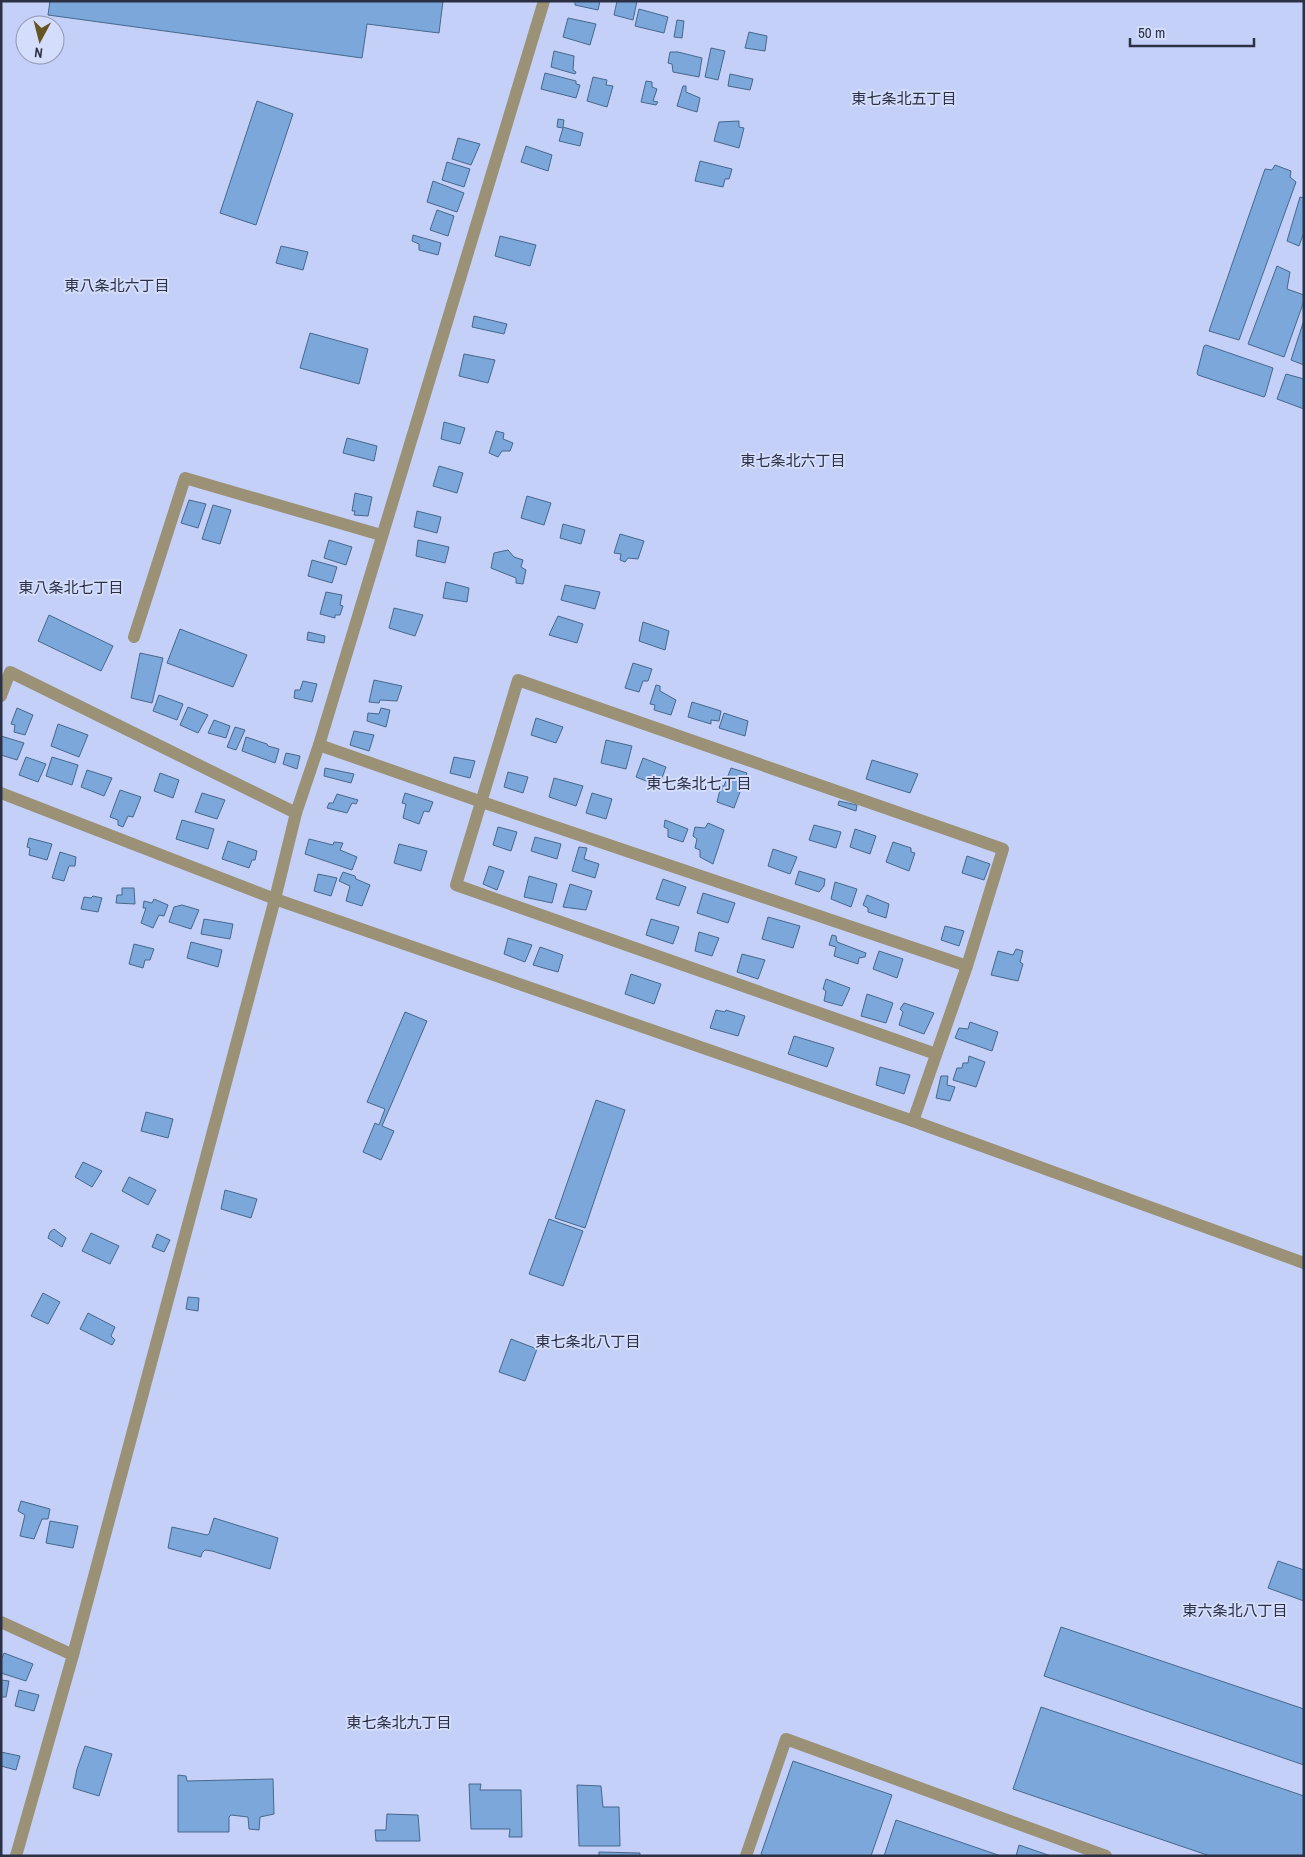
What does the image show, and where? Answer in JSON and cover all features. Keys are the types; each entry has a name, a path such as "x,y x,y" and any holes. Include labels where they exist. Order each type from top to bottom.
{"street":[{"path":"16,1856 73,1655 275,899 296,813 319,745 544,1"},
{"path":"134,637 185,478 381,535"},
{"path":"1,696 10,672 296,813"},
{"path":"913,1121 936,1054 966,966 1003,849 518,680 456,885 936,1054"},
{"path":"319,745 966,966"},
{"path":"1,793 275,899 913,1121 1304,1263"},
{"path":"1,1622 73,1655"},
{"path":"746,1856 786,1739 1106,1856"}],"building":[{"path":"50,1 443,1 439,33 367,24 362,58 65,17 65,15 48,15"},
{"path":"575,1 600,1 598,10 575,5"},
{"path":"617,1 637,1 633,20 614,15"},
{"path":"639,9 668,17 664,33 635,26"},
{"path":"568,18 596,24 590,45 563,37"},
{"path":"677,20 684,21 682,38 674,37"},
{"path":"749,32 767,36 765,51 745,48"},
{"path":"711,48 725,51 718,80 705,77"},
{"path":"554,51 574,56 573,70 576,72 575,74 551,67"},
{"path":"670,52 702,58 699,77 673,72 672,64 668,63"},
{"path":"545,73 576,81 576,84 580,85 576,98 541,89"},
{"path":"730,74 753,79 750,90 728,86"},
{"path":"593,77 607,80 606,85 613,86 607,107 587,101"},
{"path":"646,81 652,82 652,87 657,89 653,101 658,102 656,105 641,102"},
{"path":"683,86 686,86 686,92 700,98 697,112 677,106"},
{"path":"257,101 293,114 256,225 220,213"},
{"path":"558,119 564,120 563,127 583,133 580,146 559,141 563,128 557,127"},
{"path":"739,121 739,127 744,128 739,148 714,141 719,122"},
{"path":"458,138 480,144 471,165 452,159"},
{"path":"526,146 552,155 548,171 521,162"},
{"path":"700,161 732,169 729,179 725,179 723,187 695,181"},
{"path":"447,162 470,169 464,187 442,180"},
{"path":"1275,165 1291,171 1290,177 1296,182 1239,340 1209,331 1265,169 1272,170"},
{"path":"433,181 464,193 457,212 427,202"},
{"path":"1300,197 1304,198 1304,232 1299,246 1287,241"},
{"path":"437,210 454,216 448,236 430,230"},
{"path":"413,235 441,243 438,255 419,250 419,244 412,241"},
{"path":"500,236 536,245 530,266 495,256"},
{"path":"281,246 308,252 303,270 276,263"},
{"path":"1277,266 1290,272 1287,289 1304,295 1304,301 1284,357 1248,344"},
{"path":"474,316 507,324 504,334 472,327"},
{"path":"1304,320 1304,365 1291,360"},
{"path":"310,333 368,349 359,384 300,368"},
{"path":"1206,345 1273,368 1265,396 1198,375 1204,346"},
{"path":"464,354 495,360 488,383 459,376"},
{"path":"1286,374 1304,379 1304,409 1277,399"},
{"path":"444,422 465,428 460,444 441,439"},
{"path":"496,431 504,433 503,439 513,443 510,451 502,451 498,457 489,453"},
{"path":"347,438 377,446 374,461 343,453"},
{"path":"439,466 463,473 457,493 433,486"},
{"path":"355,493 372,497 368,516 354,515 355,511 352,511"},
{"path":"527,496 551,503 544,525 521,518"},
{"path":"189,500 206,504 198,528 181,523"},
{"path":"213,505 231,510 220,544 202,539"},
{"path":"417,511 441,517 437,533 414,527"},
{"path":"563,524 585,530 581,544 560,538"},
{"path":"620,534 644,541 638,559 628,558 625,562 620,560 621,554 614,553"},
{"path":"329,540 352,547 346,565 324,558"},
{"path":"418,540 449,547 445,563 416,556"},
{"path":"508,550 514,557 523,560 521,567 526,570 523,584 516,583 516,578 491,568 494,553"},
{"path":"312,560 337,567 332,583 308,576"},
{"path":"446,582 469,588 467,602 443,598"},
{"path":"565,585 600,592 595,609 561,600"},
{"path":"326,592 342,595 340,605 343,606 340,615 335,615 335,618 320,614"},
{"path":"394,608 423,615 415,636 389,628"},
{"path":"49,615 113,646 101,671 38,641"},
{"path":"558,616 583,624 577,643 549,635"},
{"path":"643,622 669,631 665,650 639,641"},
{"path":"180,629 247,655 233,687 167,663"},
{"path":"308,632 325,636 324,643 307,640"},
{"path":"140,653 163,658 152,703 131,698"},
{"path":"633,663 652,669 648,681 643,681 639,692 625,688"},
{"path":"374,680 402,686 397,701 380,700 379,703 369,702"},
{"path":"303,681 317,684 312,702 294,698 295,690 300,690"},
{"path":"656,685 660,686 660,691 676,700 671,715 654,710 655,705 650,704"},
{"path":"159,695 183,704 177,720 153,711"},
{"path":"692,702 721,711 719,721 711,720 711,724 688,717"},
{"path":"188,707 208,715 198,733 180,725"},
{"path":"17,708 33,715 25,735 14,732 15,725 11,724"},
{"path":"381,708 390,710 386,727 367,721 368,713 379,714"},
{"path":"724,713 748,721 745,736 719,728"},
{"path":"536,718 563,727 556,743 531,735"},
{"path":"214,720 230,726 226,738 208,733"},
{"path":"58,724 88,735 79,757 51,746"},
{"path":"235,727 245,730 236,750 227,747"},
{"path":"354,731 374,735 369,751 350,745"},
{"path":"1,736 24,743 17,760 1,755"},
{"path":"246,737 279,749 275,763 242,751"},
{"path":"606,740 632,746 626,769 601,763"},
{"path":"286,753 300,756 297,769 283,764"},
{"path":"26,757 46,764 38,782 19,775"},
{"path":"52,757 78,765 72,785 46,776"},
{"path":"454,757 475,761 470,778 450,773"},
{"path":"643,758 666,767 659,786 636,777"},
{"path":"872,760 918,774 910,793 866,779"},
{"path":"325,768 354,774 351,783 324,776"},
{"path":"731,768 747,773 734,808 717,802 721,786 724,786"},
{"path":"87,770 112,778 104,796 81,787"},
{"path":"508,772 528,777 523,793 504,787"},
{"path":"160,773 179,780 173,798 154,791"},
{"path":"554,778 583,786 576,806 549,797"},
{"path":"120,790 141,797 133,817 128,816 123,827 118,825 118,820 110,817"},
{"path":"202,793 225,800 217,819 195,812"},
{"path":"405,793 433,802 429,812 424,811 419,824 403,818 406,804 402,803"},
{"path":"592,793 612,799 606,819 586,813"},
{"path":"337,794 358,800 356,804 352,803 347,813 327,808 329,803 333,803"},
{"path":"839,801 857,805 856,811 838,805"},
{"path":"182,820 214,829 208,849 176,839"},
{"path":"665,820 688,829 683,842 668,837 668,829 664,827"},
{"path":"708,823 724,830 713,864 700,857 700,850 695,848 697,839 693,836 695,827 705,828"},
{"path":"814,825 841,832 836,848 809,840"},
{"path":"498,827 517,832 511,851 493,845"},
{"path":"855,829 876,836 870,854 850,847"},
{"path":"535,837 561,844 557,859 531,851"},
{"path":"29,838 52,844 47,860 29,855 30,848 27,847"},
{"path":"309,839 333,845 334,842 343,843 340,850 357,857 352,870 305,854"},
{"path":"228,841 257,851 255,860 252,860 249,868 222,859"},
{"path":"893,842 911,848 911,852 915,853 909,871 886,862"},
{"path":"399,844 427,851 421,871 394,863"},
{"path":"579,847 587,848 584,859 599,864 595,878 572,871"},
{"path":"773,849 797,857 790,874 768,866"},
{"path":"60,852 76,857 75,866 69,866 64,881 52,878"},
{"path":"967,856 990,864 984,880 962,873"},
{"path":"489,866 504,871 497,890 483,884"},
{"path":"799,871 825,879 824,886 819,892 795,884"},
{"path":"343,872 355,876 356,879 370,885 362,906 346,901 350,886 339,881"},
{"path":"318,874 337,878 331,896 314,891"},
{"path":"529,876 557,884 552,903 524,897"},
{"path":"663,879 686,887 679,906 656,899"},
{"path":"835,882 857,889 851,907 831,899"},
{"path":"570,884 592,891 586,910 563,907"},
{"path":"122,888 134,888 135,904 116,903 117,895 122,895"},
{"path":"703,893 735,903 728,923 697,913"},
{"path":"867,895 889,904 886,918 868,912 868,908 863,905"},
{"path":"93,896 102,898 98,912 81,909 84,897 91,898"},
{"path":"154,899 168,905 164,916 159,915 153,928 141,923 146,908 143,908 144,901 152,903"},
{"path":"182,905 199,910 191,929 169,922 174,907"},
{"path":"768,917 800,926 793,948 762,939"},
{"path":"204,919 233,924 230,939 201,934"},
{"path":"651,919 679,927 673,944 646,935"},
{"path":"945,926 964,931 959,946 941,940"},
{"path":"699,932 719,938 712,956 695,951"},
{"path":"832,935 836,936 837,942 866,953 865,957 859,958 858,964 834,956 836,947 829,945"},
{"path":"508,938 532,945 525,962 504,954"},
{"path":"191,942 222,950 218,967 187,958"},
{"path":"134,944 154,949 150,960 145,960 143,968 129,964"},
{"path":"540,947 563,955 558,972 533,965"},
{"path":"1016,949 1023,951 1020,962 1023,964 1018,981 991,975 998,951 1013,955"},
{"path":"879,951 903,959 897,978 873,969"},
{"path":"742,954 765,960 758,979 737,972"},
{"path":"631,974 661,984 654,1004 625,994"},
{"path":"826,979 850,988 842,1006 824,1001 826,991 823,989"},
{"path":"867,994 893,1003 886,1023 861,1016"},
{"path":"904,1003 934,1013 924,1034 899,1025 903,1012 900,1009"},
{"path":"716,1010 725,1012 726,1010 745,1016 738,1036 710,1028"},
{"path":"405,1012 427,1021 382,1126 394,1131 381,1160 363,1152 375,1123 379,1125 385,1109 367,1102"},
{"path":"970,1022 998,1032 992,1051 955,1038 959,1028 968,1029"},
{"path":"794,1036 834,1048 827,1067 788,1054"},
{"path":"969,1056 985,1062 976,1087 953,1080 957,1068 962,1068 963,1063 968,1063"},
{"path":"880,1067 910,1075 904,1094 876,1085"},
{"path":"941,1076 948,1076 947,1085 955,1087 950,1101 936,1098"},
{"path":"596,1100 625,1110 585,1228 555,1218"},
{"path":"146,1112 173,1119 168,1138 141,1131"},
{"path":"83,1162 102,1171 92,1187 75,1177"},
{"path":"129,1177 156,1190 148,1205 122,1191"},
{"path":"225,1190 257,1199 251,1218 221,1209"},
{"path":"549,1219 583,1231 563,1286 529,1274"},
{"path":"54,1229 66,1238 62,1247 48,1238 50,1232"},
{"path":"91,1233 119,1246 110,1264 82,1251"},
{"path":"157,1234 170,1240 164,1252 152,1247"},
{"path":"43,1293 60,1302 48,1324 31,1316"},
{"path":"188,1297 199,1298 198,1311 186,1309"},
{"path":"88,1313 115,1327 111,1336 115,1340 112,1345 80,1329"},
{"path":"511,1339 537,1349 525,1381 499,1372"},
{"path":"21,1501 50,1509 48,1519 42,1519 34,1539 20,1536 25,1515 18,1511"},
{"path":"214,1518 278,1538 270,1569 212,1551 205,1550 201,1557 168,1548 172,1527 207,1535"},
{"path":"50,1521 78,1526 73,1548 46,1543"},
{"path":"1278,1561 1304,1570 1304,1601 1268,1588"},
{"path":"1061,1627 1304,1709 1304,1765 1044,1676"},
{"path":"4,1653 33,1664 26,1681 1,1673 1,1660"},
{"path":"1,1680 9,1681 6,1697 1,1697"},
{"path":"19,1690 39,1695 34,1711 15,1706"},
{"path":"1041,1707 1304,1796 1304,1856 1210,1856 1013,1789"},
{"path":"85,1746 112,1754 99,1796 73,1788"},
{"path":"1,1752 20,1756 16,1770 1,1766"},
{"path":"793,1761 892,1795 871,1856 765,1856 761,1854"},
{"path":"178,1775 186,1776 187,1781 273,1779 274,1814 260,1817 259,1830 249,1829 248,1817 231,1815 229,1817 229,1832 178,1832"},
{"path":"469,1784 481,1784 480,1790 521,1790 522,1837 509,1837 510,1829 471,1829"},
{"path":"577,1785 601,1786 603,1807 619,1807 620,1846 579,1846"},
{"path":"387,1814 418,1815 420,1841 376,1841 375,1830 386,1830"},
{"path":"896,1820 1001,1856 884,1856"},
{"path":"1019,1845 1051,1856 1016,1856"},
{"path":"599,1852 640,1853 640,1856 599,1856"}],"district":[{"name":"東七条北五丁目","path":"904,99"},
{"name":"東八条北六丁目","path":"117,286"},
{"name":"東七条北六丁目","path":"793,461"},
{"name":"東八条北七丁目","path":"71,588"},
{"name":"東七条北七丁目","path":"699,784"},
{"name":"東七条北八丁目","path":"588,1342"},
{"name":"東六条北八丁目","path":"1235,1611"},
{"name":"東七条北九丁目","path":"399,1723"}]}
